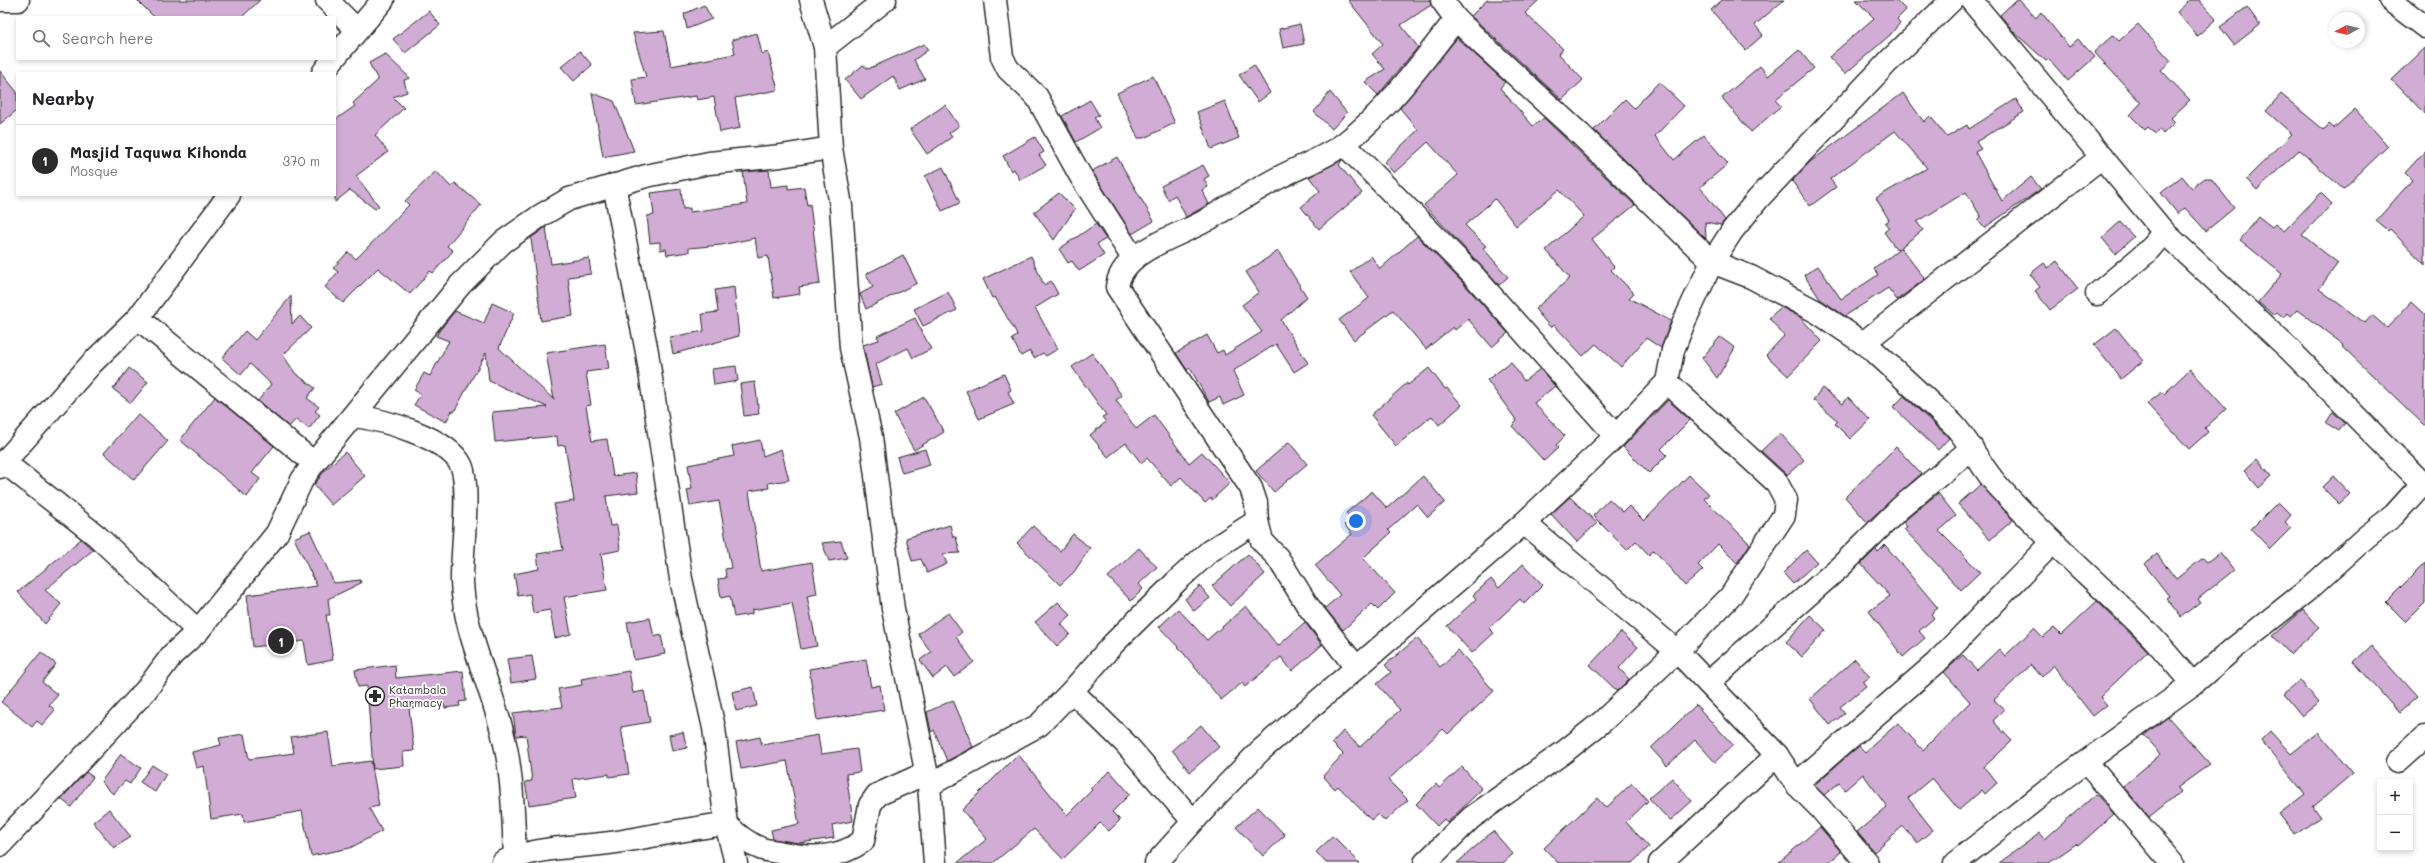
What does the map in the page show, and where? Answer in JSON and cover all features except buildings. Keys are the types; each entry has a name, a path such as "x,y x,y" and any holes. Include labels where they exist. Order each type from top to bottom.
{"street":[{"path":"0,0 18,0"},
{"path":"327,0 356,30"},
{"path":"336,55 356,30 383,0"},
{"path":"811,0 825,47 831,148 841,206 851,348 871,436 893,609 928,779 935,863"},
{"path":"825,47 885,0"},
{"path":"995,0 1002,57 1008,69 1037,97 1077,169 1133,258"},
{"path":"1442,0 1456,19 1580,134 1712,262 1751,277 1817,312 1874,351 1953,424 1972,448 1982,468 1998,486 2052,543 2148,633 2193,684"},
{"path":"1156,863 1260,751 1355,666 1524,523 1616,436 1667,382 1673,350 1684,322 1712,262 1732,231 1758,198 1890,60 1952,0"},
{"path":"1956,863 2086,762 2193,684 2233,649 2310,588 2366,537 2394,515 2424,485 2290,350 2164,232 1971,0"},
{"path":"2390,0 2425,27"},
{"path":"1355,666 1308,606 1278,558 1262,540 1257,521 1254,495 1245,478 1117,287 1118,278 1133,258 1204,222 1251,192 1344,144 1377,114 1413,74 1456,19"},
{"path":"324,72 333,60"},
{"path":"1344,144 1473,275 1616,436"},
{"path":"0,845 146,690 172,655 198,631 277,533 302,480 314,463 460,285 503,242 569,199 614,184 709,163 781,156 831,148"},
{"path":"1863,343 2102,157"},
{"path":"614,184 647,352 681,580 714,728 726,824 736,863"},
{"path":"198,631 97,536 2,464 92,363 138,318 228,196"},
{"path":"2097,294 2146,252 2164,232"},
{"path":"138,318 314,463"},
{"path":"1426,863 1471,818 1564,752 1602,721 1677,651 1730,597 1784,515 1786,500 1777,483 1667,382"},
{"path":"354,416 401,426 447,448 462,465 465,493 462,584 478,658 486,676 502,732 512,787 508,860 540,851 623,841 675,830 726,824 740,837 762,849 798,857 822,856 850,850 863,841 870,805 877,795 928,779 1038,724 1072,691 1114,643 1178,580 1210,551 1257,521"},
{"path":"1708,683 1841,566 1900,508 1972,448"},
{"path":"1524,523 1677,651 1777,755 1796,784 1821,809 1867,863"},
{"path":"1796,784 1936,663 2052,543"},
{"path":"1072,691 1125,743 1194,821"},
{"path":"2396,762 2425,738"},
{"path":"1660,863 1777,755"},
{"path":"2086,762 2172,863"}],"place":[{"name":"Masjid Taquwa Kihonda","path":"281,641"},
{"name":"Katambala Pharmacy","path":"375,696"}]}
